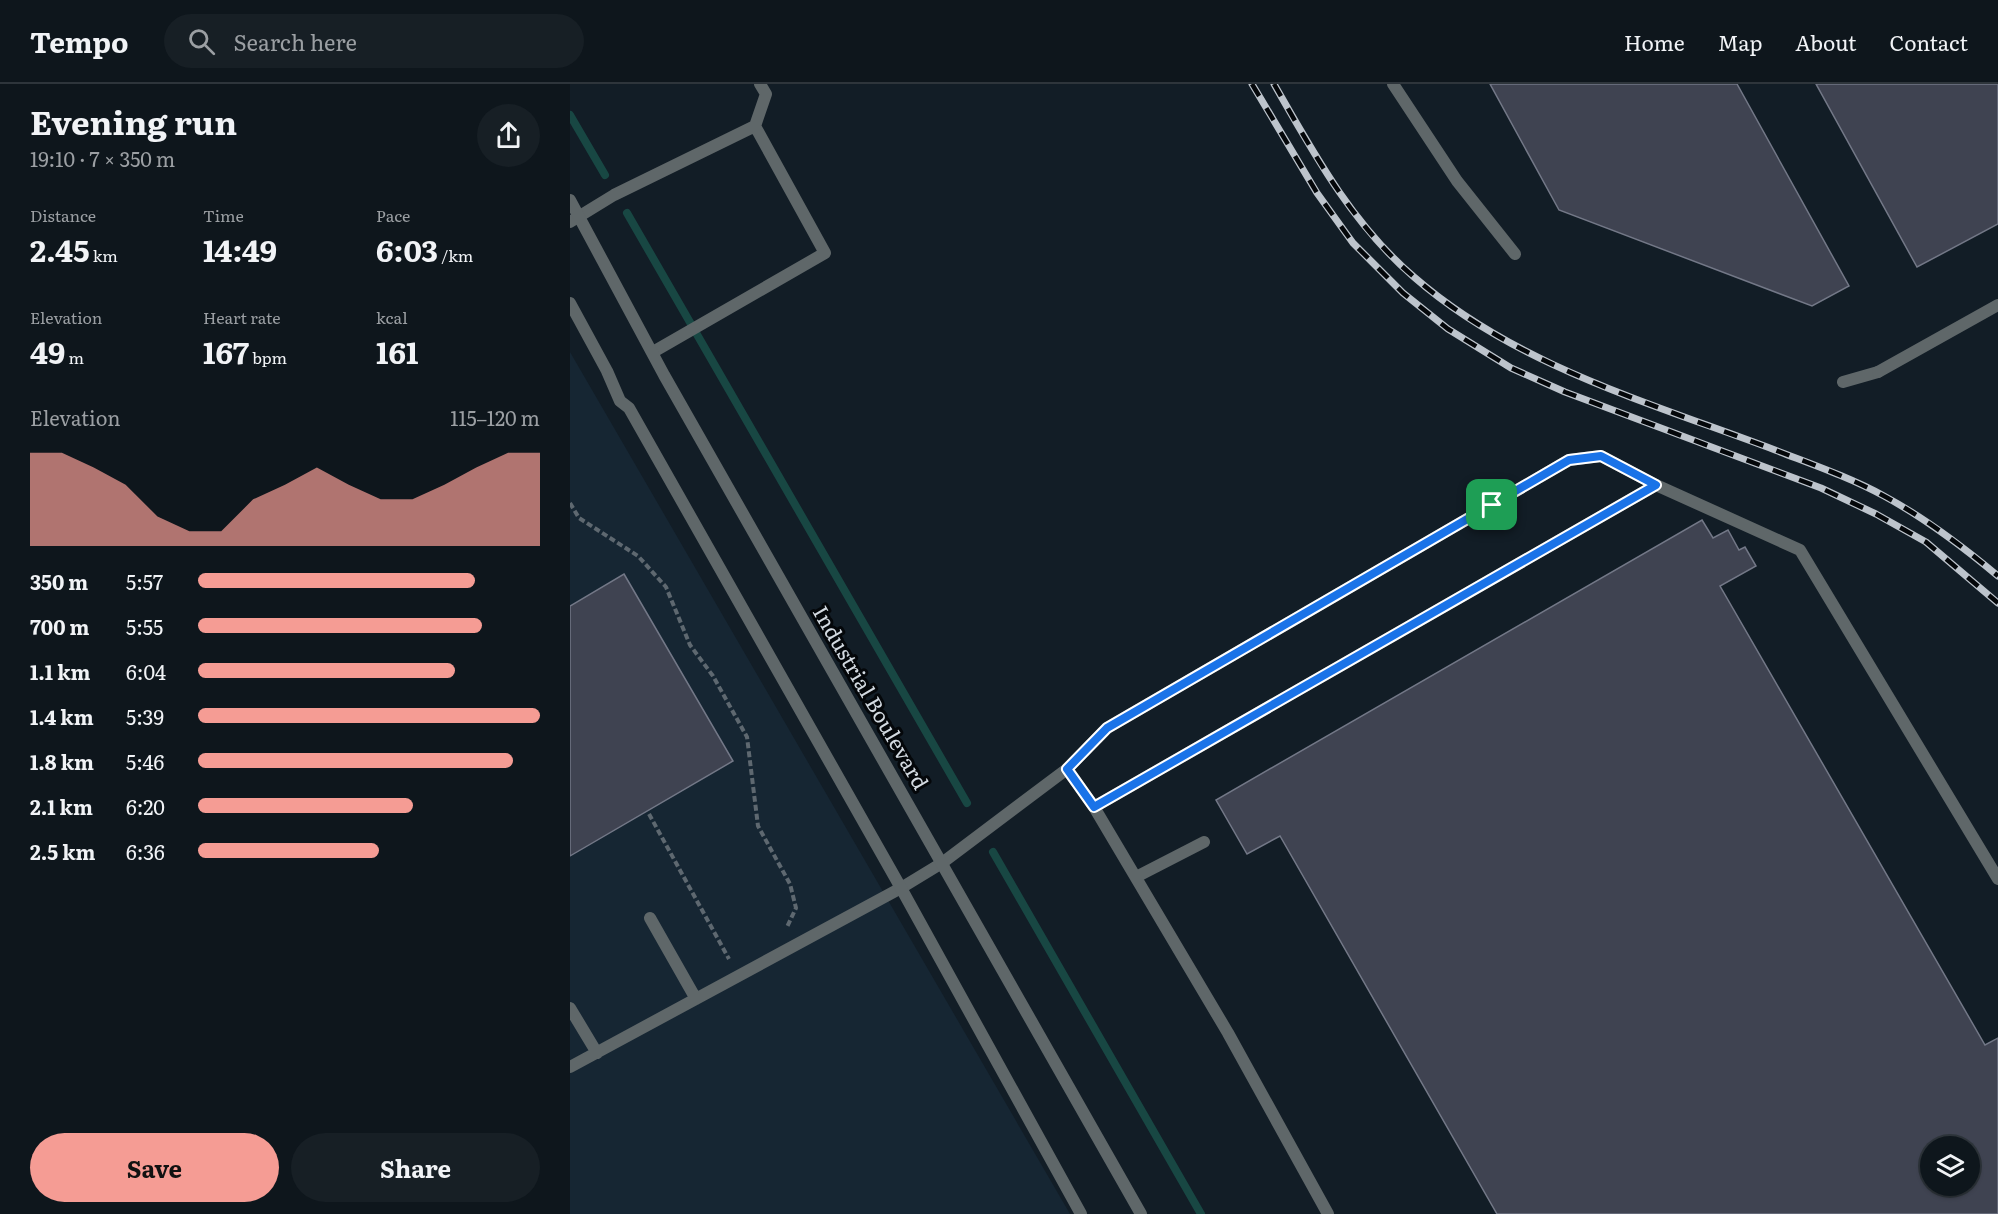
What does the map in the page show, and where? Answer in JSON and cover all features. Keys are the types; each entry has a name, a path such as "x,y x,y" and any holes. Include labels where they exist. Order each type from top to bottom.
{"street":[{"path":"575,219 614,195 755,126 766,94 760,84"},
{"path":"1394,84 1457,181 1515,254"},
{"path":"653,352 825,253 755,126"},
{"name":"Industrial Boulevard","path":"570,200 575,219 653,352 1141,1214"},
{"path":"570,303 607,371 620,401 629,408 901,888 1081,1214"},
{"path":"1843,382 1878,372 1998,305"},
{"path":"570,1067 901,888 942,863 1067,769 1107,728 1569,460 1601,456 1656,485 1800,550 1998,879"},
{"path":"1094,807 1656,485"},
{"path":"1067,769 1094,807 1228,1033 1329,1214"},
{"path":"1136,877 1204,842"},
{"path":"650,918 696,999"},
{"path":"570,1008 597,1053"}],"path":[{"path":"570,503 579,518 638,555 666,587 690,645 713,676 747,737 758,826 790,884 796,908 785,930"},
{"path":"649,814 730,962 740,957"}],"shaded area":[{"path":"570,352 1070,1214 570,1214"}],"building":[{"path":"1490,84 1737,84 1849,286 1812,306 1559,210"},
{"path":"1816,84 1998,84 1998,224 1917,267"},
{"path":"1702,520 1713,538 1728,530 1739,550 1745,547 1756,566 1720,586 1985,1045 1998,1038 1998,1214 1497,1214 1280,836 1247,854 1216,800"},
{"path":"624,574 733,761 570,856 570,606"}],"waterway":[{"path":"570,115 605,175"},
{"path":"627,213 967,803"},
{"path":"993,852 1201,1214"}],"railway":[{"path":"1252,84 1317,193 1353,243 1403,293 1448,329 1511,368 1565,392 1821,488 1876,514 1926,542 1998,603"},
{"path":"1274,84 1320,162 1353,211 1392,256 1414,277 1454,308 1496,335 1586,379 1775,450 1871,489 1929,523 1998,576"}],"route":[{"path":"1601,456 1656,485 1094,807 1067,769 1107,728 1492,505 1569,460 1601,456"}]}
